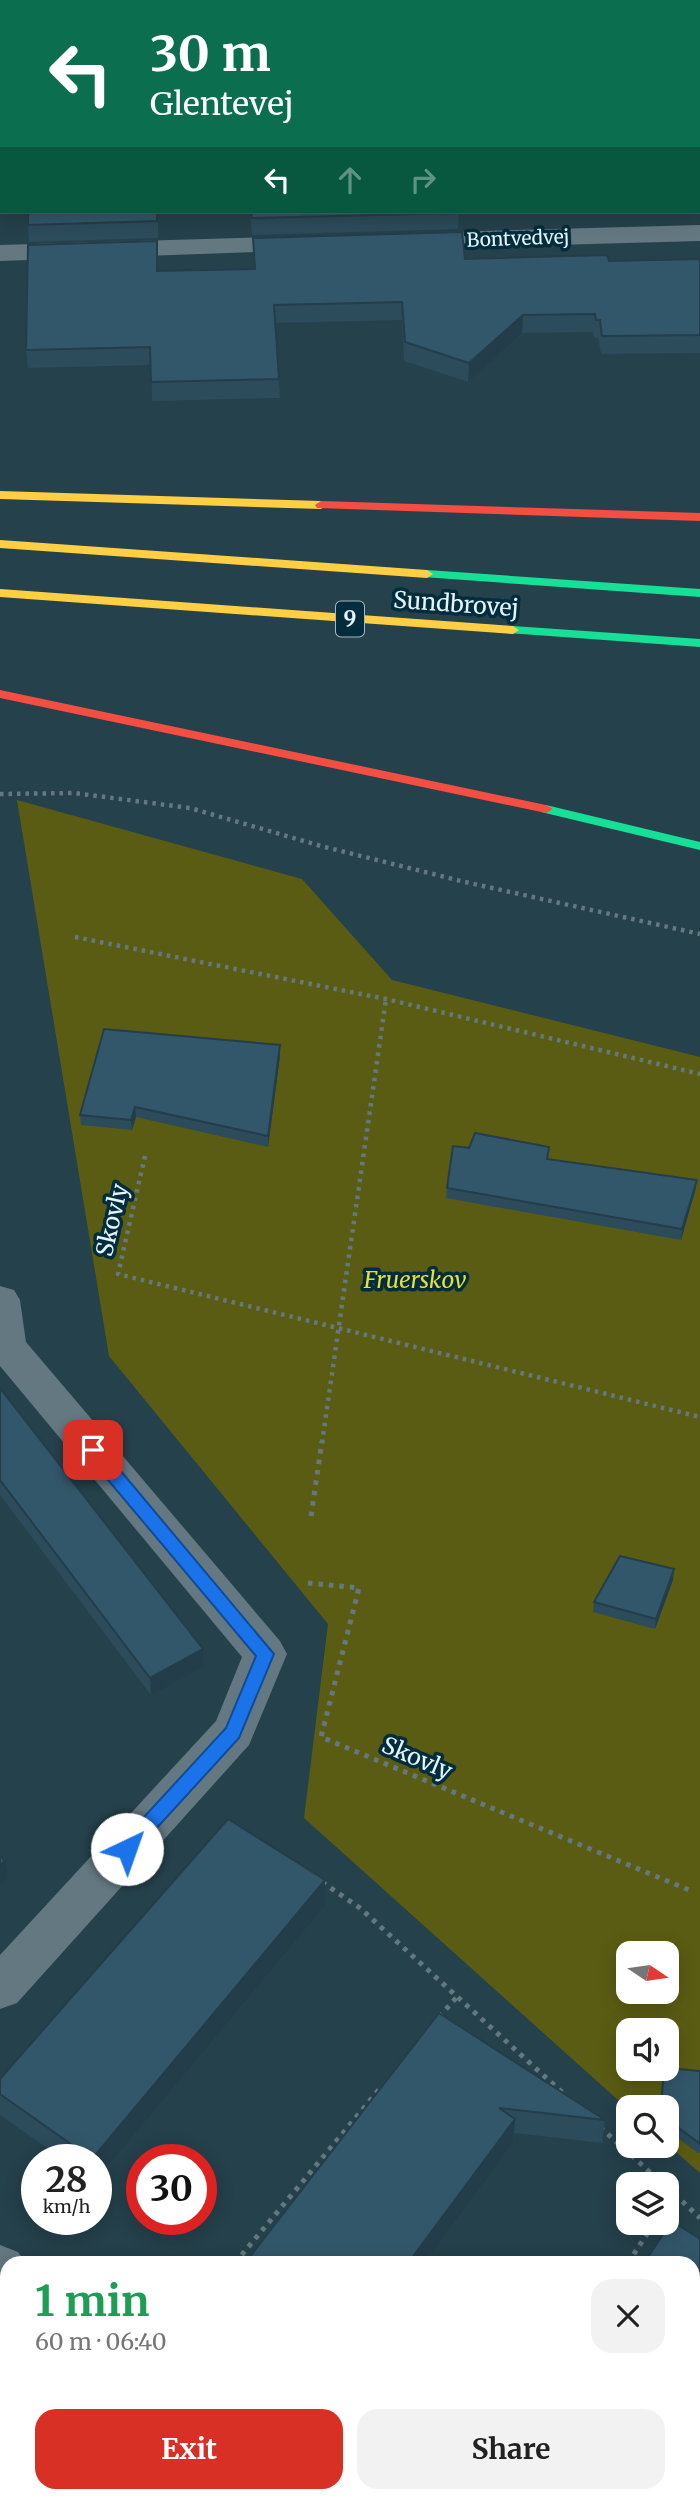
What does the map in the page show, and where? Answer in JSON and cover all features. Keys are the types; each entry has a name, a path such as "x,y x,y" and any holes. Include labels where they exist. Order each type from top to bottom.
{"main road":[{"path":"0,495 700,517"},
{"name":"Sundbrovej","path":"0,544 700,593"},
{"name":"Sundbrovej","path":"0,593 700,643"},
{"path":"0,694 455,789 700,846"}],"street":[{"name":"Bontvedvej","path":"383,242 658,222 700,233"},
{"path":"0,253 327,243"},
{"path":"0,1300 7,1347 265,1654 233,1732 0,1988"}],"path":[{"path":"0,794 74,793 190,808 321,846 465,883 700,934"},
{"path":"75,937 386,999 700,1073"},
{"path":"311,1516 386,999"},
{"name":"Skovly","path":"145,1156 118,1274 700,1417"},
{"name":"Skovly","path":"308,1583 359,1588 321,1737 689,1890"},
{"path":"315,1878 360,1908 570,2100"},
{"path":"430,2029 457,1997"},
{"path":"241,2256 386,2082"},
{"path":"591,2118 650,2172"},
{"path":"679,2199 700,2218"},
{"path":"633,2256 646,2235"}],"green space":[{"name":"Fruerskov","path":"17,800 302,879 392,980 700,1057 700,2173 679,2155 679,2095 616,2095 616,2098 304,1818 328,1624 109,1356"}],"building":[{"path":"28,214 157,214 157,221 28,225"},
{"path":"251,214 418,214 252,218"},
{"path":"462,232 465,259 607,255 609,261 700,259 700,335 602,336 600,320 596,320 595,314 523,315 469,363 405,342 402,302 274,305 279,379 151,382 150,347 26,350 28,245 157,241 157,271 255,269 253,238"},
{"path":"104,1029 280,1045 268,1136 135,1107 131,1120 80,1115"},
{"path":"475,1133 549,1147 547,1159 697,1180 682,1229 447,1188 453,1146 469,1148"},
{"path":"0,1388 203,1649 150,1678 0,1480"},
{"path":"620,1556 674,1569 656,1619 594,1602"},
{"path":"228,1819 325,1880 105,2144 71,2144 0,2094 0,2079"},
{"path":"439,2013 605,2120 499,2108 515,2119 413,2256 250,2256"},
{"path":"679,2069 700,2071 700,2144 679,2128 679,2095 662,2095 663,2081 679,2081"},
{"path":"679,2226 700,2239 700,2256 649,2256 663,2235 679,2235"}],"traffic: fast":[{"path":"427,574 700,593"},
{"path":"513,630 700,643"},
{"path":"546,809 700,846"}],"traffic: slow":[{"path":"0,495 321,505"},
{"path":"0,544 427,574"},
{"path":"0,593 513,630"}],"traffic: jam":[{"path":"321,505 700,517"},
{"path":"0,694 546,809"}],"route":[{"path":"93,1450 265,1654 233,1732 127,1849"}]}
